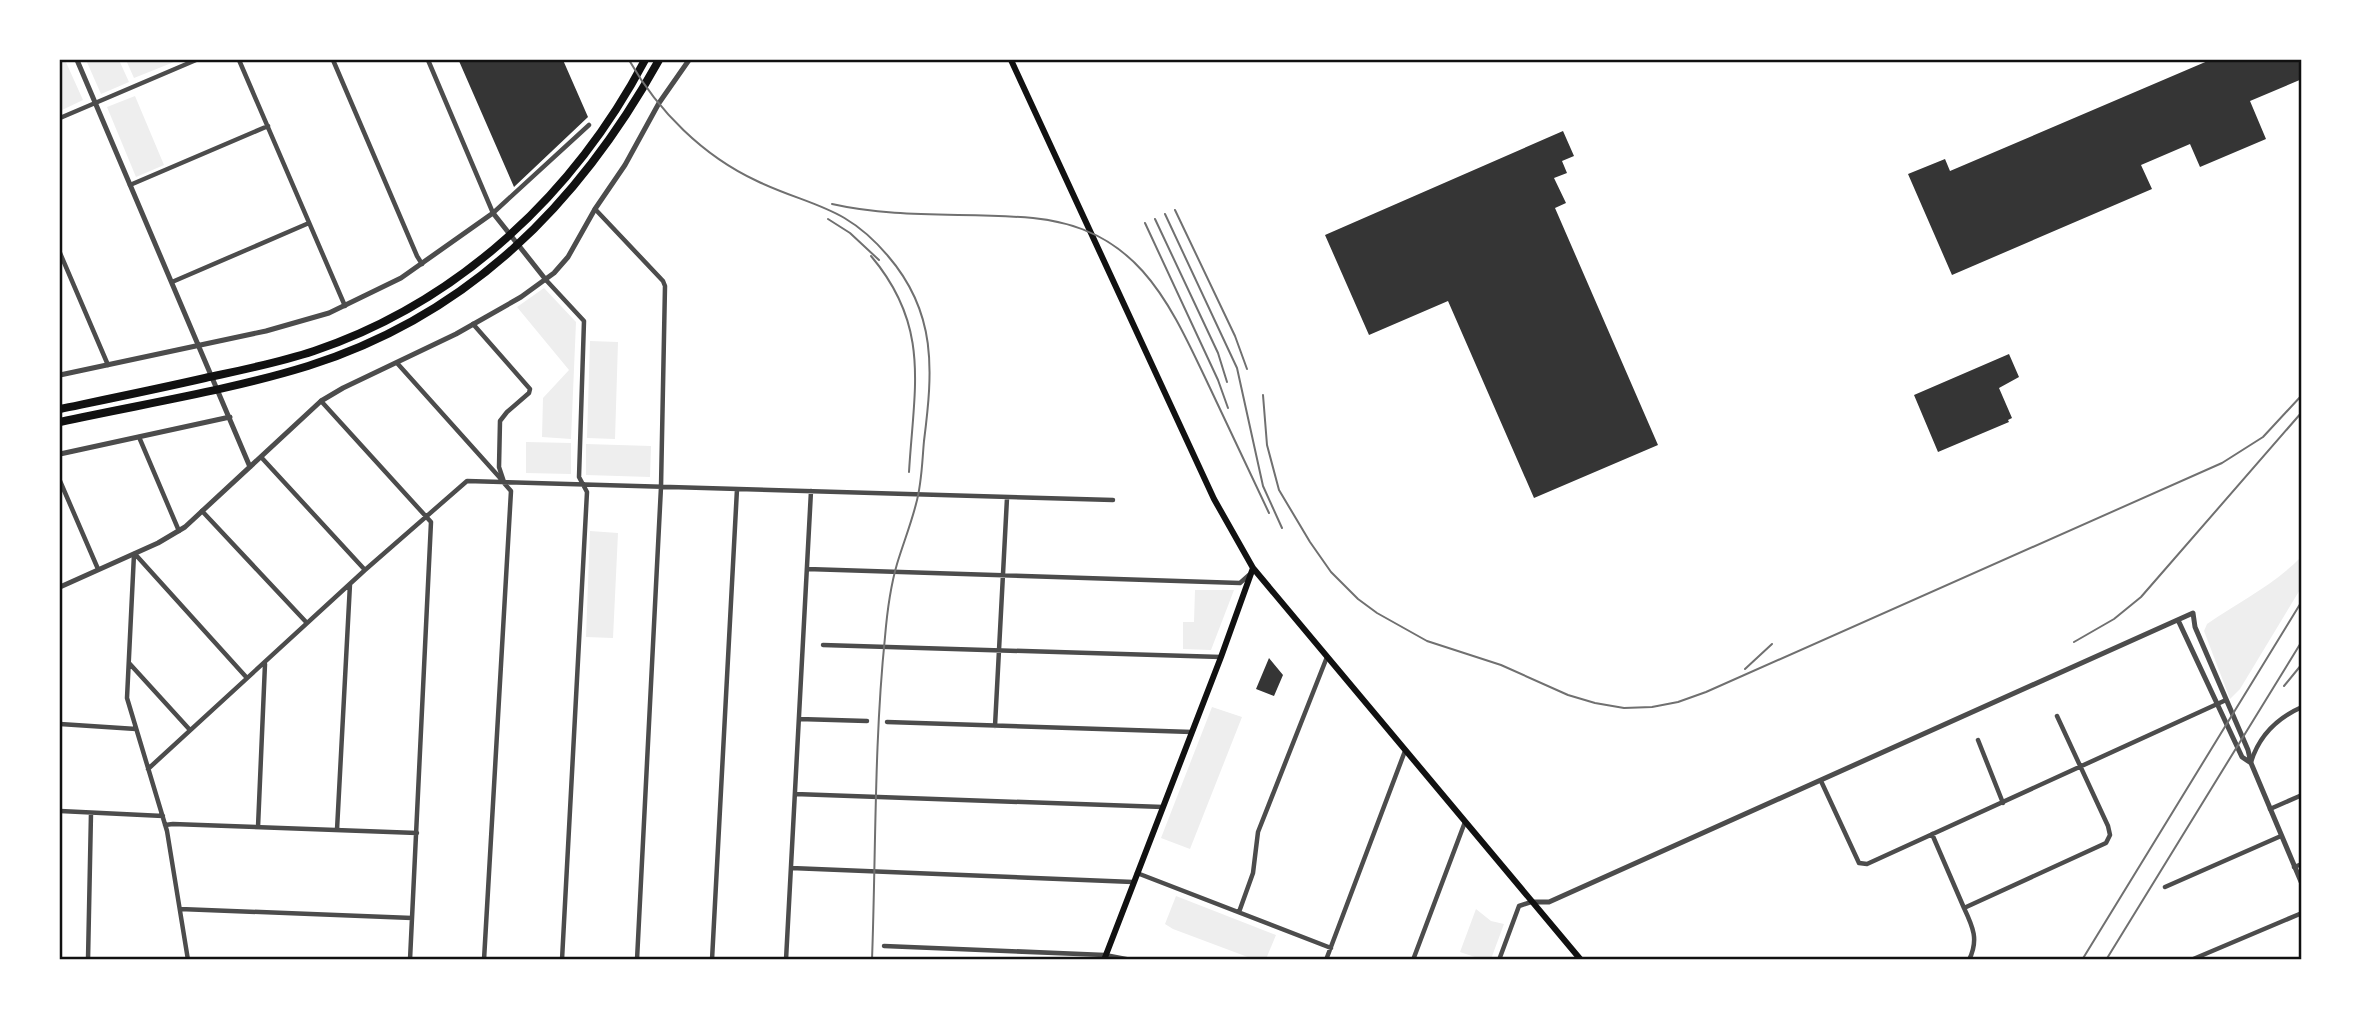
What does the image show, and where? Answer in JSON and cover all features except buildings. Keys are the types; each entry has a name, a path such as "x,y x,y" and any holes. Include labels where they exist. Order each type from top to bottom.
{"highway":[{"path":"60,409 284,360 345,340 415,305 472,267 540,208 598,136 645,60"},
{"path":"60,422 263,378 310,365 380,337 438,305 503,259 559,205 593,164 659,60"}],"main road":[{"path":"1011,60 1213,499 1253,569 1581,960"},
{"path":"1105,957 1253,569"}],"street":[{"path":"77,60 250,467"},
{"path":"60,118 195,60"},
{"path":"239,60 345,306"},
{"path":"333,60 417,256 423,264"},
{"path":"428,60 493,213 546,281 584,321 579,477 587,494 562,960"},
{"path":"60,587 179,531 321,401 473,324 546,281 563,264 595,209 618,177 659,103 688,60"},
{"path":"60,375 290,325 345,306 384,288 423,264 493,213 589,125"},
{"path":"130,185 268,126"},
{"path":"595,209 664,284 661,487 637,960"},
{"path":"172,282 309,223"},
{"path":"60,253 108,365"},
{"path":"473,324 530,389 500,421 499,465 504,482"},
{"path":"397,363 511,491 484,960"},
{"path":"321,401 431,522 410,960"},
{"path":"60,454 230,417"},
{"path":"139,437 179,531"},
{"path":"261,457 365,570"},
{"path":"60,481 98,569"},
{"path":"148,769 365,570 467,481 1113,500"},
{"path":"712,960 737,489"},
{"path":"786,960 811,491"},
{"path":"995,726 1007,498"},
{"path":"202,511 307,623"},
{"path":"134,554 127,698 166,825 188,960"},
{"path":"134,554 247,678"},
{"path":"807,569 1240,583 1253,569"},
{"path":"337,830 350,584"},
{"path":"1499,960 1519,906 1524,902 1549,902 2193,613 2195,627 2301,884"},
{"path":"2178,620 2242,757 2251,763"},
{"path":"823,645 1221,657"},
{"path":"1239,912 1253,873 1258,832 1326,657"},
{"path":"128,662 190,730"},
{"path":"258,827 265,663"},
{"path":"1821,781 1858,863 1867,864 2226,700"},
{"path":"2251,763 2253,754 2276,721 2301,707"},
{"path":"1964,908 2106,844 2110,835 2108,826 2057,716"},
{"path":"799,719 867,722"},
{"path":"887,722 1192,732"},
{"path":"60,724 136,729"},
{"path":"1978,740 2003,803"},
{"path":"1326,960 1405,751"},
{"path":"795,794 1163,807"},
{"path":"2270,809 2301,795"},
{"path":"60,811 163,817"},
{"path":"88,960 90,813"},
{"path":"1413,960 1465,822"},
{"path":"166,825 417,832"},
{"path":"1932,834 1975,935 1974,950 1969,960"},
{"path":"2165,887 2281,836"},
{"path":"2294,867 2301,864"},
{"path":"791,868 1133,882"},
{"path":"1137,873 1331,948"},
{"path":"180,909 412,918"},
{"path":"2191,960 2301,913"},
{"path":"884,947 1131,960"}],"shaded area":[{"path":"60,60 65,60 83,100 60,111"},
{"path":"86,60 119,60 129,82 101,94"},
{"path":"126,60 179,60 134,78"},
{"path":"135,96 164,165 136,177 107,107"},
{"path":"544,288 576,322 571,439 542,437 543,398 569,370 517,307"},
{"path":"590,341 618,342 615,439 587,438"},
{"path":"526,442 571,443 571,474 526,473"},
{"path":"586,444 651,446 650,477 586,475"},
{"path":"590,531 618,533 613,638 586,637"},
{"path":"2301,557 2301,588 2240,689 2230,699 2204,631 2207,624 2268,585"},
{"path":"1195,590 1234,590 1211,650 1183,649 1183,622 1194,622"},
{"path":"1212,707 1242,717 1190,849 1161,838"},
{"path":"1176,896 1276,935 1266,959 1253,959 1165,924"},
{"path":"1476,909 1491,921 1504,924 1491,959 1481,959 1460,952"}],"railway":[{"path":"629,60 668,114 718,159 757,181 827,209 857,226 872,239 904,277 916,299 923,321 928,343 929,390 921,480 892,582 881,677 872,960"},
{"path":"832,204 882,212 1033,218 1069,225 1100,237 1125,254 1146,275 1180,327 1269,513"},
{"path":"1175,210 1235,336 1247,369"},
{"path":"1165,214 1237,368 1263,486 1282,528"},
{"path":"828,219 850,233 879,260"},
{"path":"1155,219 1218,353 1227,382"},
{"path":"1145,223 1218,380 1228,408"},
{"path":"871,256 890,282 903,308 911,333 915,385 909,472"},
{"path":"1263,395 1267,445 1279,490 1331,572 1358,599 1427,641 1501,665 1568,695 1624,708 1678,702 1706,692 2222,463 2263,437 2302,395"},
{"path":"2074,642 2114,619 2141,597 2302,412"},
{"path":"2082,960 2302,601"},
{"path":"2106,960 2302,641"},
{"path":"1745,669 1772,644"},
{"path":"2284,686 2302,664"}]}
